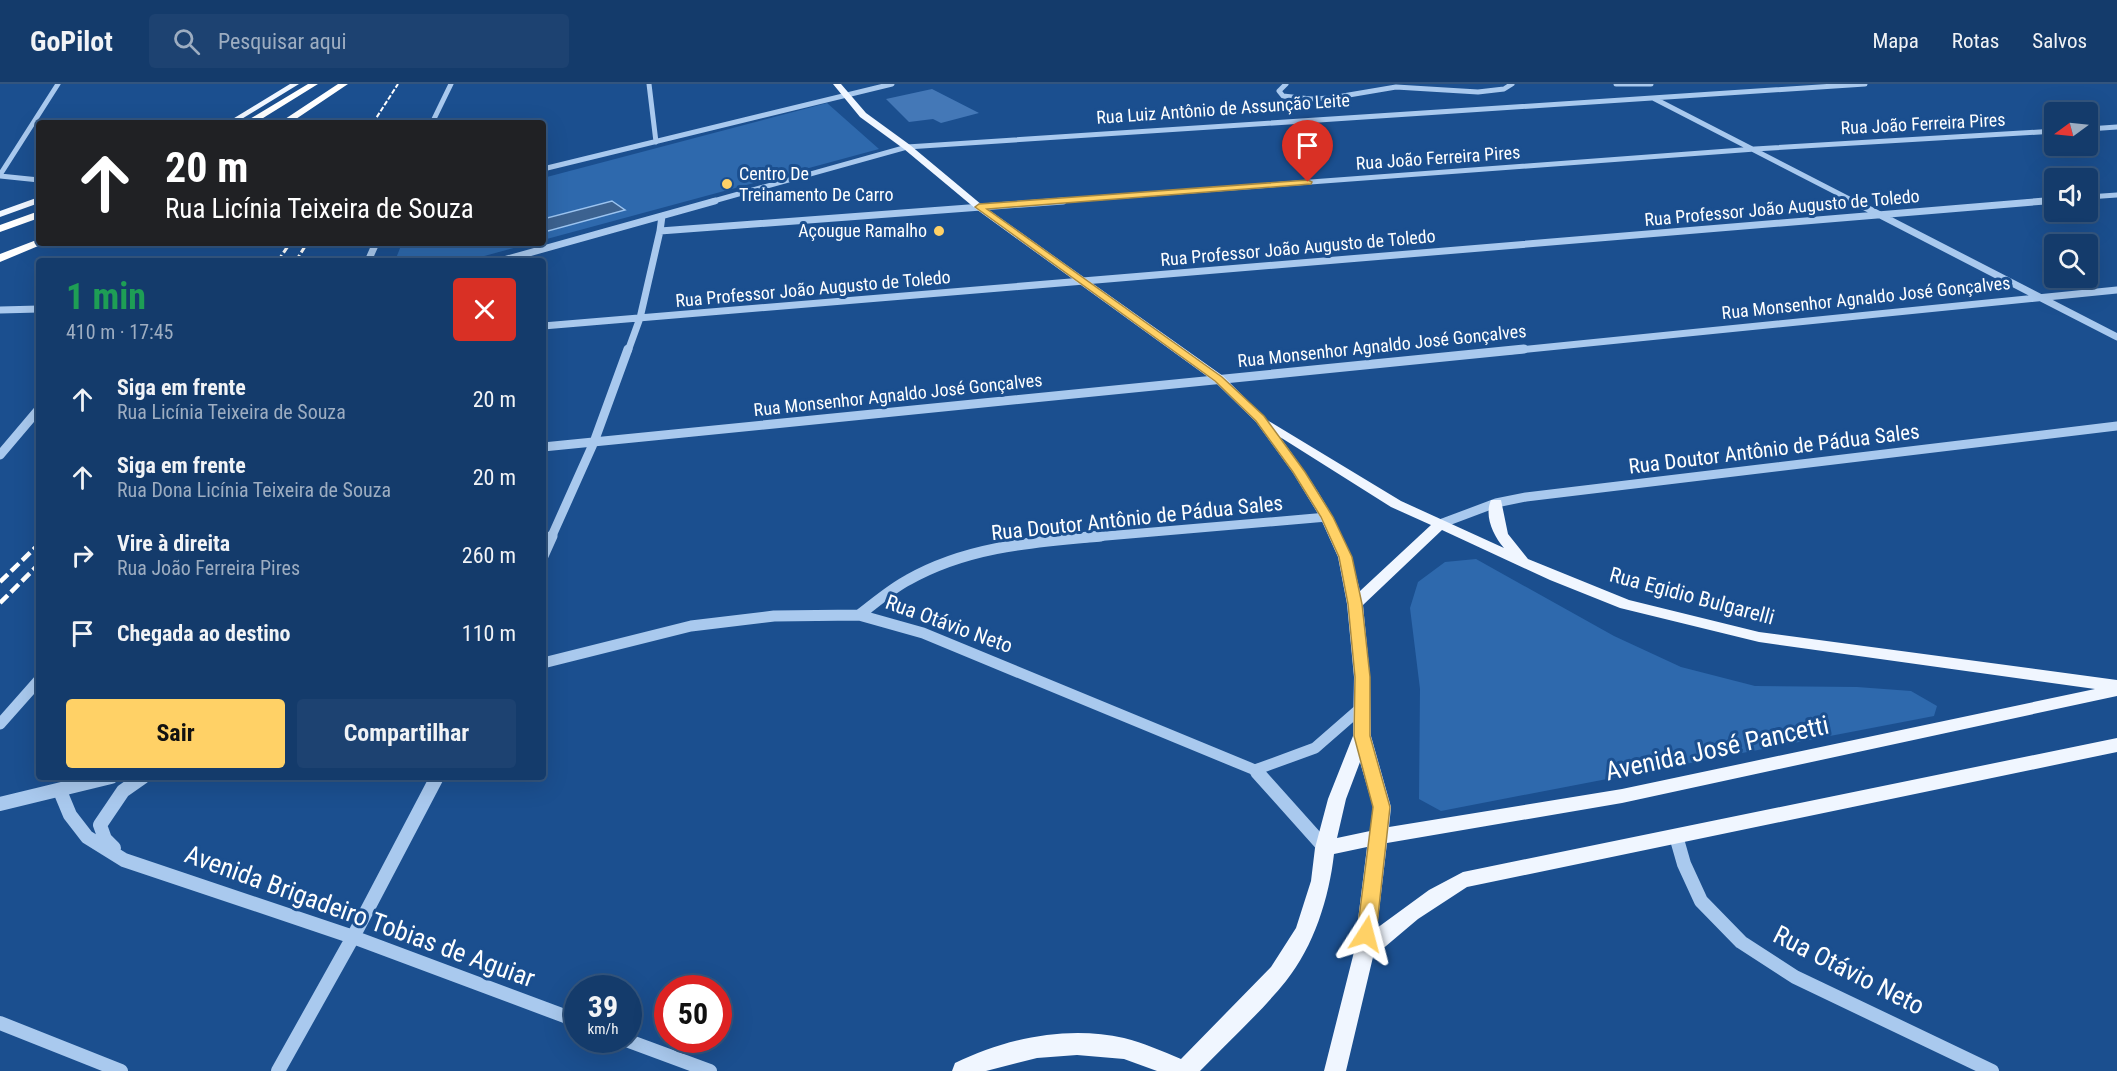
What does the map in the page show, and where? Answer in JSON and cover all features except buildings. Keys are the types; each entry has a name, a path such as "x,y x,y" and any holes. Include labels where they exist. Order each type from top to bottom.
{"highway":[{"path":"246,120 303,84"},
{"path":"246,120 314,84"},
{"path":"289,120 344,84"},
{"path":"0,229 36,215"},
{"path":"0,258 36,243"}],"main road":[{"path":"246,120 295,84"},
{"path":"837,84 863,115 907,147 979,207 1219,379 1260,418 1299,472 1327,517 1345,557 1355,604 1362,677 1362,736 1382,807 1364,952 1335,1071"},
{"path":"0,214 36,201"},
{"name":"Rua Egidio Bulgarelli","path":"1260,418 1396,504 1525,563 1625,604 1759,637 2117,688"},
{"path":"1496,503 1498,530 1525,563"},
{"path":"1355,604 1440,524"},
{"name":"Avenida José Pancetti","path":"1325,848 1377,837 1622,796 2117,688"},
{"path":"963,1071 978,1062 1046,1044 1117,1047 1184,1071 1279,974 1305,931 1321,881 1325,848 1337,799 1362,736"},
{"path":"1364,952 1404,916 1436,894 1463,880 2117,745"}],"street":[{"path":"36,180 0,175 58,84"},
{"path":"433,120 451,84"},
{"path":"650,84 656,142"},
{"path":"546,168 892,84"},
{"path":"1286,84 1279,91 1283,96 1320,99 1378,88 1480,91 1500,90 1512,84"},
{"path":"1616,84 1651,84"},
{"name":"Rua Luiz Antônio de Assunção Leite","path":"511,258 907,147 1025,137 1865,84"},
{"path":"1653,98 2044,297 2117,337"},
{"path":"2098,128 2117,127"},
{"name":"Rua João Ferreira Pires","path":"660,231 1755,149 2044,132"},
{"path":"2098,196 2117,195"},
{"name":"Rua Professor João Augusto de Toledo","path":"546,326 2044,201"},
{"path":"546,549 594,442 640,318 663,216"},
{"name":"Rua Monsenhor Agnaldo José Gonçalves","path":"546,447 2117,290"},
{"path":"0,310 36,309"},
{"path":"0,455 36,413"},
{"name":"Rua Doutor Antônio de Pádua Sales","path":"1440,524 1496,503 1526,497 2117,426"},
{"name":"Rua Doutor Antônio de Pádua Sales","path":"859,615 907,580 963,555 1009,545 1327,517"},
{"name":"Rua Otávio Neto","path":"546,662 691,626 774,616 859,615 923,633 1255,770 1325,848"},
{"path":"0,724 36,683"},
{"path":"1255,770 1315,748 1362,707"},
{"path":"0,804 100,780"},
{"path":"124,860 105,839 100,825 123,791 138,780"},
{"path":"278,1071 353,937 435,780"},
{"name":"Avenida Brigadeiro Tobias de Aguiar","path":"60,791 70,815 87,837 124,860 353,937 564,1016"},
{"name":"Rua Otávio Neto","path":"1676,836 1684,864 1701,901 1741,942 1795,977 1987,1069"},
{"path":"0,1023 121,1071"},
{"path":"642,1046 710,1071"}],"shaded area":[{"path":"827,103 879,149 546,239 546,177"},
{"path":"612,201 625,210 548,231 546,218"},
{"path":"401,246 521,246 477,258 396,258"},
{"path":"1476,559 1614,636 1681,667 1755,686 1857,687 1911,691 1937,706 1934,716 1441,811 1419,799 1420,689 1410,608 1418,582 1445,562"}],"railway":[{"path":"375,120 398,84"},
{"path":"280,258 288,246"},
{"path":"298,258 305,246"},
{"path":"0,582 36,547"},
{"path":"0,603 36,567"}],"place":[{"name":"Centro De Treinamento De Carro","path":"727,184"},
{"name":"Açougue Ramalho","path":"939,231"}],"route":[{"path":"1308,182 979,207 1219,379 1260,418 1299,472 1327,517 1345,557 1355,604 1362,677 1362,736 1382,807 1366,934"}]}
